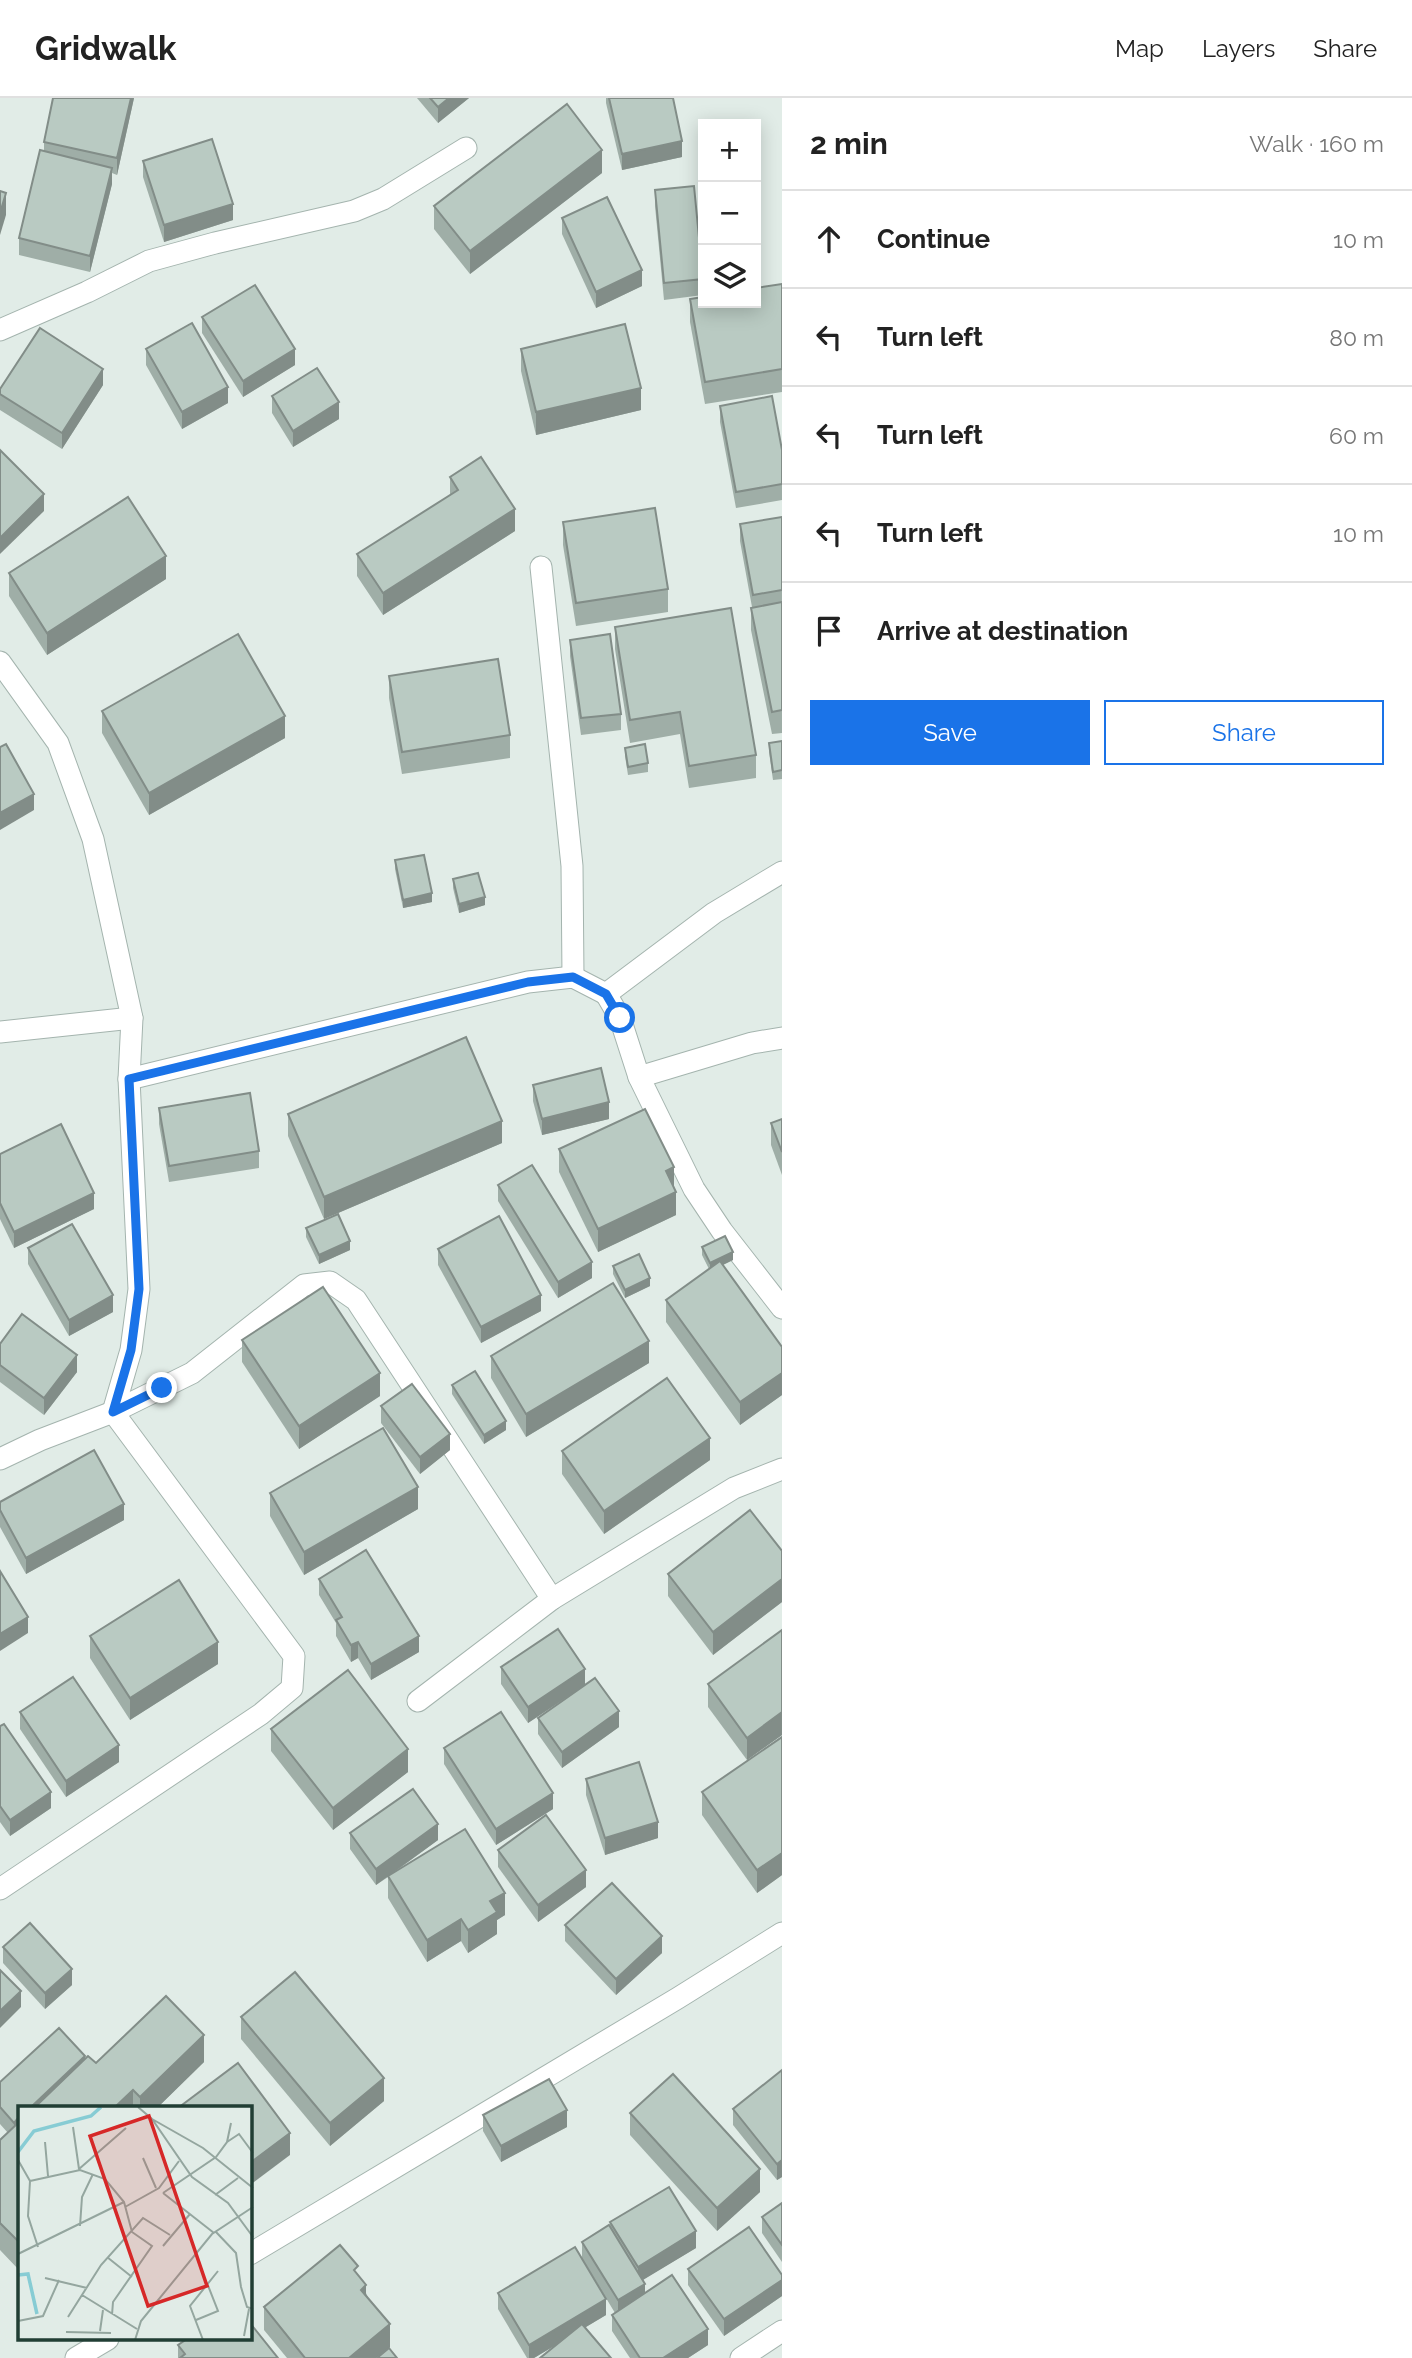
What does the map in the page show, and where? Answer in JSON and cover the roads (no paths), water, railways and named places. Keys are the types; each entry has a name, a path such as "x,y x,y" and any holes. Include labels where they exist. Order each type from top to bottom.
{"street":[{"path":"0,330 149,261 354,211 383,199 466,148"},
{"path":"541,567 572,866 573,977"},
{"path":"0,662 58,744 93,839 132,1018 129,1079 139,1289 131,1350 113,1412"},
{"path":"606,994 714,913 782,872"},
{"path":"129,1079 528,982 573,977 606,994 620,1018 639,1077 694,1189 722,1231 782,1308"},
{"path":"0,1032 132,1018"},
{"path":"639,1077 752,1043 782,1038"},
{"path":"0,1459 40,1440 113,1412 192,1373 304,1285 330,1282 356,1300 552,1599"},
{"path":"0,1889 261,1714 292,1688 294,1656 113,1412"},
{"path":"418,1701 552,1599 734,1488 782,1469"},
{"path":"252,2253 782,1933"},
{"path":"741,2358 782,2331"},
{"path":"75,2358 106,2340"}]}
